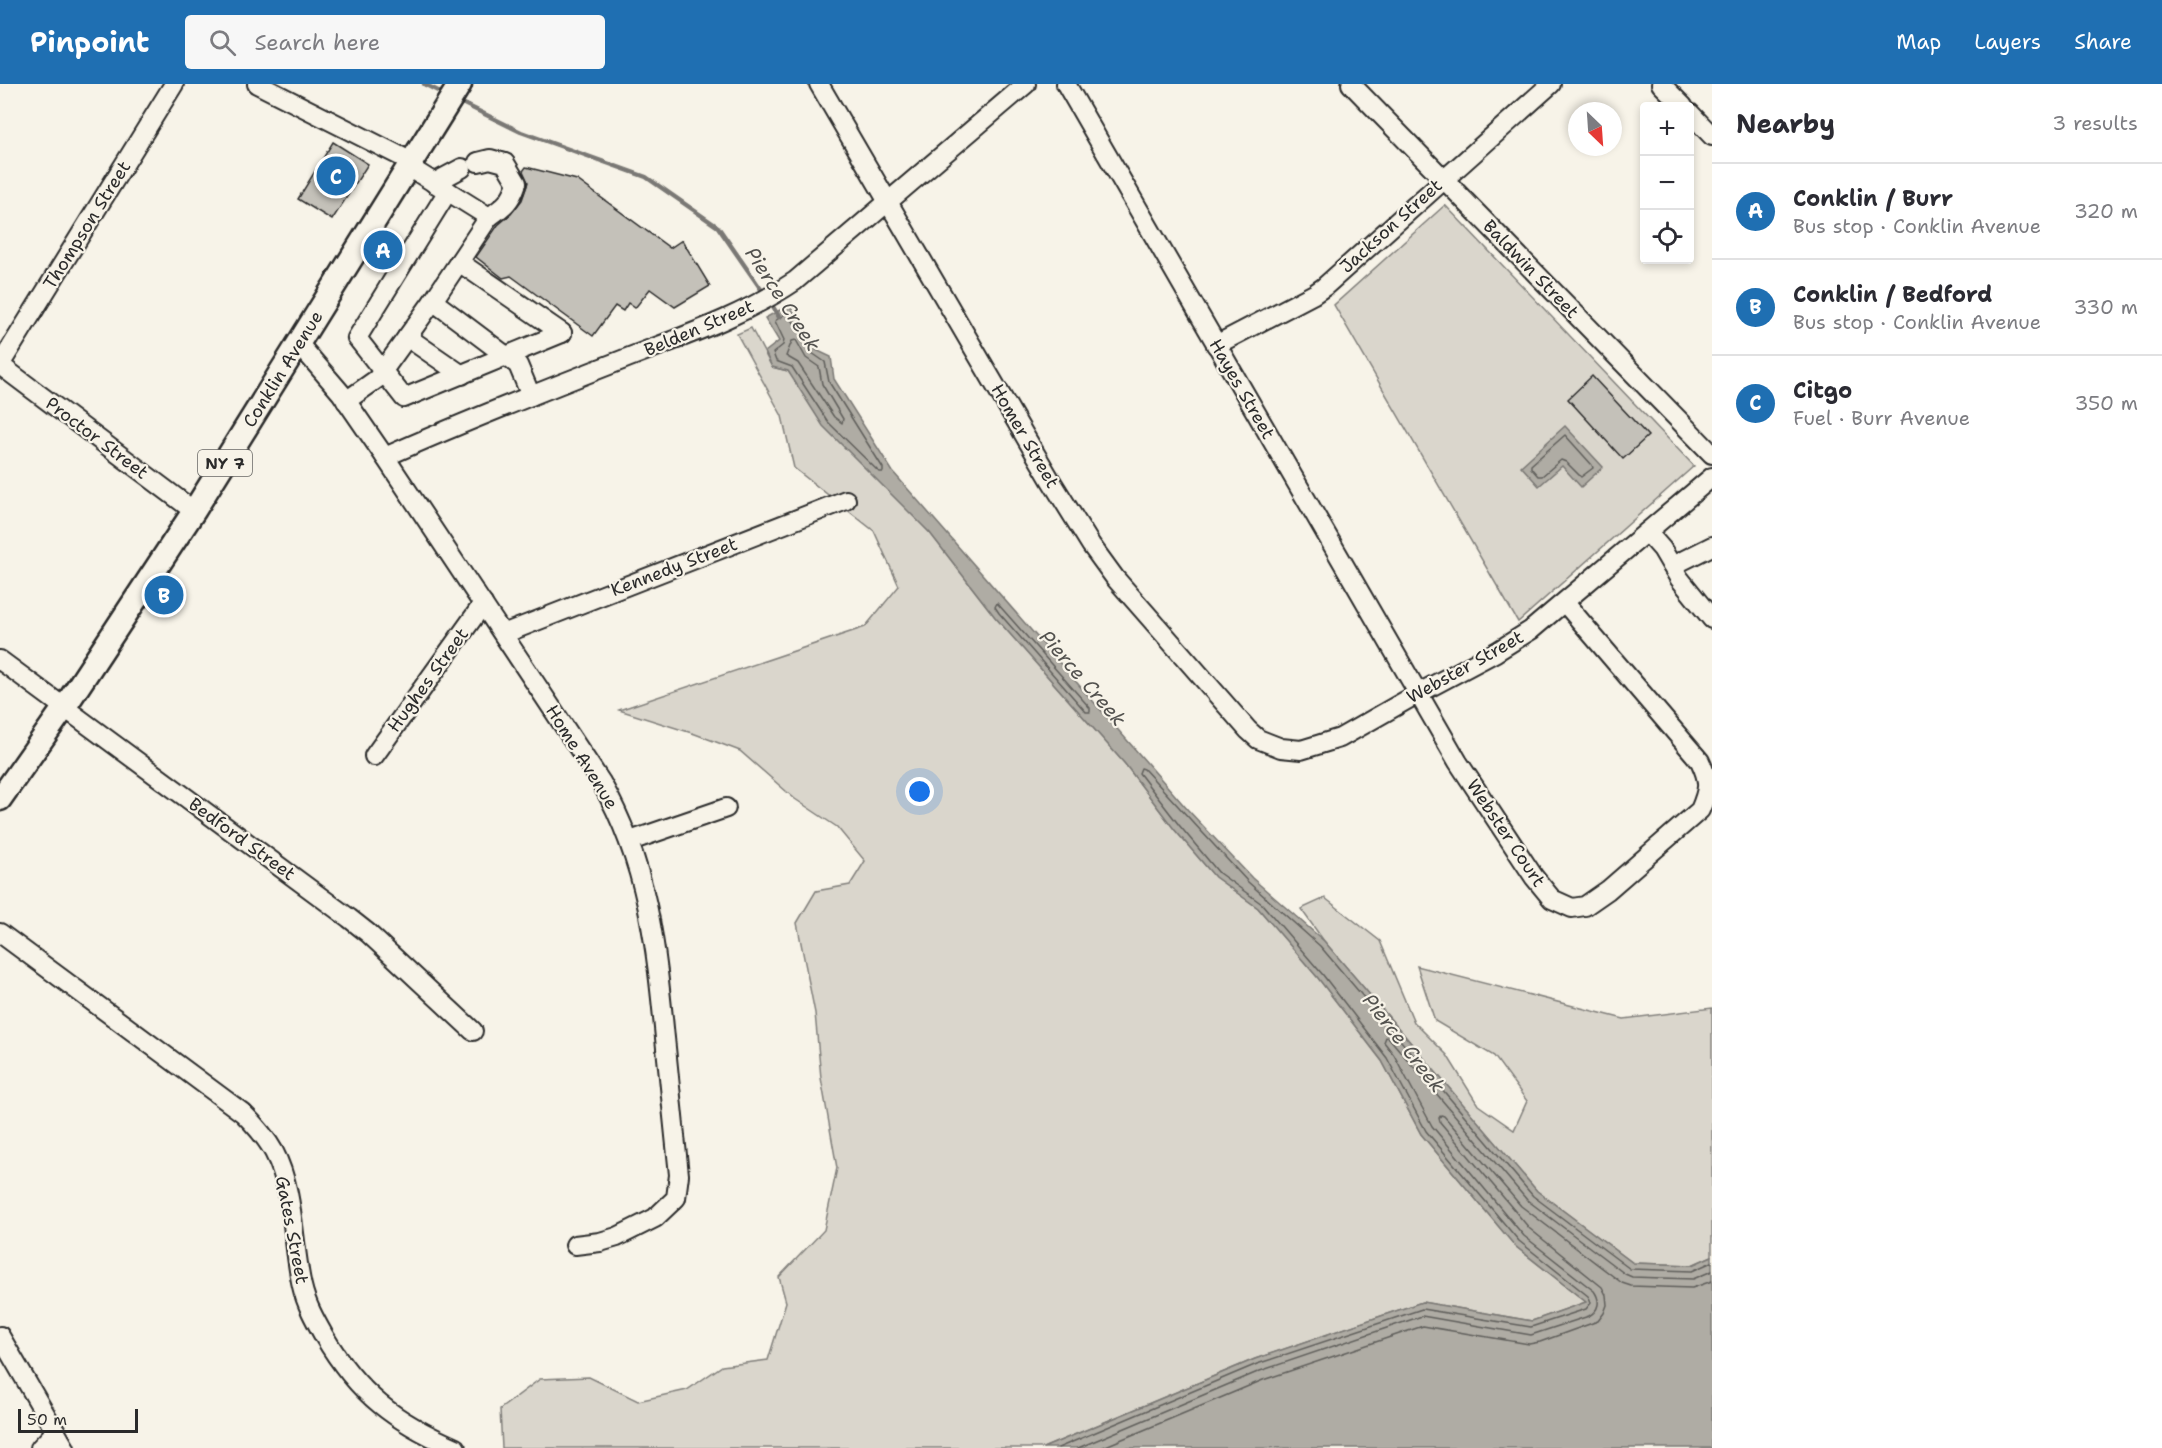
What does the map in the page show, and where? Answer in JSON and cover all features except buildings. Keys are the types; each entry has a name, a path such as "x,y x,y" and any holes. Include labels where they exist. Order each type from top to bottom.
{"main road":[{"name":"Conklin Avenue","path":"0,800 64,708 194,511 460,85"}],"street":[{"name":"Thompson Street","path":"0,365 174,84"},
{"path":"257,84 410,165 489,217"},
{"name":"Homer Street","path":"819,84 1050,479 1114,578 1248,730 1258,739 1281,748"},
{"name":"Belden Street","path":"385,457 461,423 742,313 779,292 795,281 1026,84"},
{"name":"Hayes Street","path":"1066,84 1419,693"},
{"name":"Baldwin Street","path":"1351,84 1712,454"},
{"name":"Jackson Street","path":"1216,345 1314,294 1551,84"},
{"path":"1661,84 1679,102"},
{"path":"1694,118 1712,136"},
{"path":"346,401 376,379 383,370 433,301 459,262 489,217 512,197 517,183 505,163 490,159 470,165 441,187 357,338 383,370 404,398 562,333 459,262"},
{"path":"433,301 518,365 531,396"},
{"path":"407,337 462,375"},
{"name":"Home Avenue","path":"299,344 346,401 385,457 601,782 630,840 645,890 659,966 679,1175 678,1186 676,1198 655,1218 617,1237 600,1242 574,1245"},
{"name":"Proctor Street","path":"0,365 194,511"},
{"name":"Webster Street","path":"1281,748 1301,750 1340,738 1497,652 1531,630 1565,603 1712,477"},
{"name":"Kennedy Street","path":"503,634 846,500"},
{"path":"1647,532 1662,549 1712,619"},
{"path":"1672,566 1712,546"},
{"name":"Webster Court","path":"1419,693 1458,762 1534,877 1552,899 1572,908 1585,906 1608,890 1700,810 1706,795 1708,778 1700,761 1565,603"},
{"name":"Hughes Street","path":"374,756 483,604"},
{"name":"Bedford Street","path":"0,660 368,933 473,1031"},
{"path":"630,840 726,808"},
{"name":"Gates Street","path":"0,933 243,1113 260,1130 274,1154 285,1182 302,1287 313,1317 338,1361 374,1401 400,1421 456,1448"},
{"path":"0,1336 65,1448"},
{"path":"40,1448 56,1431"}],"shaded area":[{"path":"1445,205 1694,466 1518,622 1334,305"},
{"path":"751,328 772,367 788,371 886,487 930,533 995,617 1125,764 1174,829 1215,877 1258,908 1318,978 1382,1061 1421,1134 1515,1246 1586,1302 1532,1321 1422,1302 1255,1359 1043,1448 502,1448 500,1409 540,1379 589,1377 638,1401 687,1390 722,1366 768,1360 786,1302 779,1277 824,1230 837,1168 821,1078 815,1013 797,923 816,891 850,885 865,861 837,827 795,799 740,751 619,710 865,627 899,586 874,531 794,468 782,416 737,334"},
{"path":"1325,898 1380,941 1414,1022 1447,1055 1478,1105 1514,1130 1527,1101 1494,1056 1435,1021 1417,966 1624,1019 1712,1008 1712,1256 1692,1265 1633,1263 1537,1191 1324,941 1301,909"}],"water":[{"path":"789,305 815,343 816,350 831,357 834,379 893,472 1188,810 1252,878 1324,941 1537,1191 1633,1263 1692,1265 1712,1256 1712,1448 1043,1448 1255,1359 1422,1302 1532,1321 1586,1302 1515,1246 1421,1134 1382,1061 1318,978 1258,908 1215,877 1174,829 1125,764 995,617 930,533 823,426 788,371 772,367 765,352 779,341 765,318"},
{"path":"1565,426 1603,467 1581,487 1562,466 1539,486 1521,466"}],"waterway":[{"name":"Pierce Creek","path":"424,84 446,95"},
{"name":"Pierce Creek","path":"458,101 521,132 646,177 718,227 765,295"},
{"name":"Pierce Creek","path":"770,302 779,317"}],"place":[{"name":"Citgo","path":"336,176"},
{"name":"Conklin / Burr","path":"383,250"},
{"name":"Conklin / Bedford","path":"164,595"}]}
